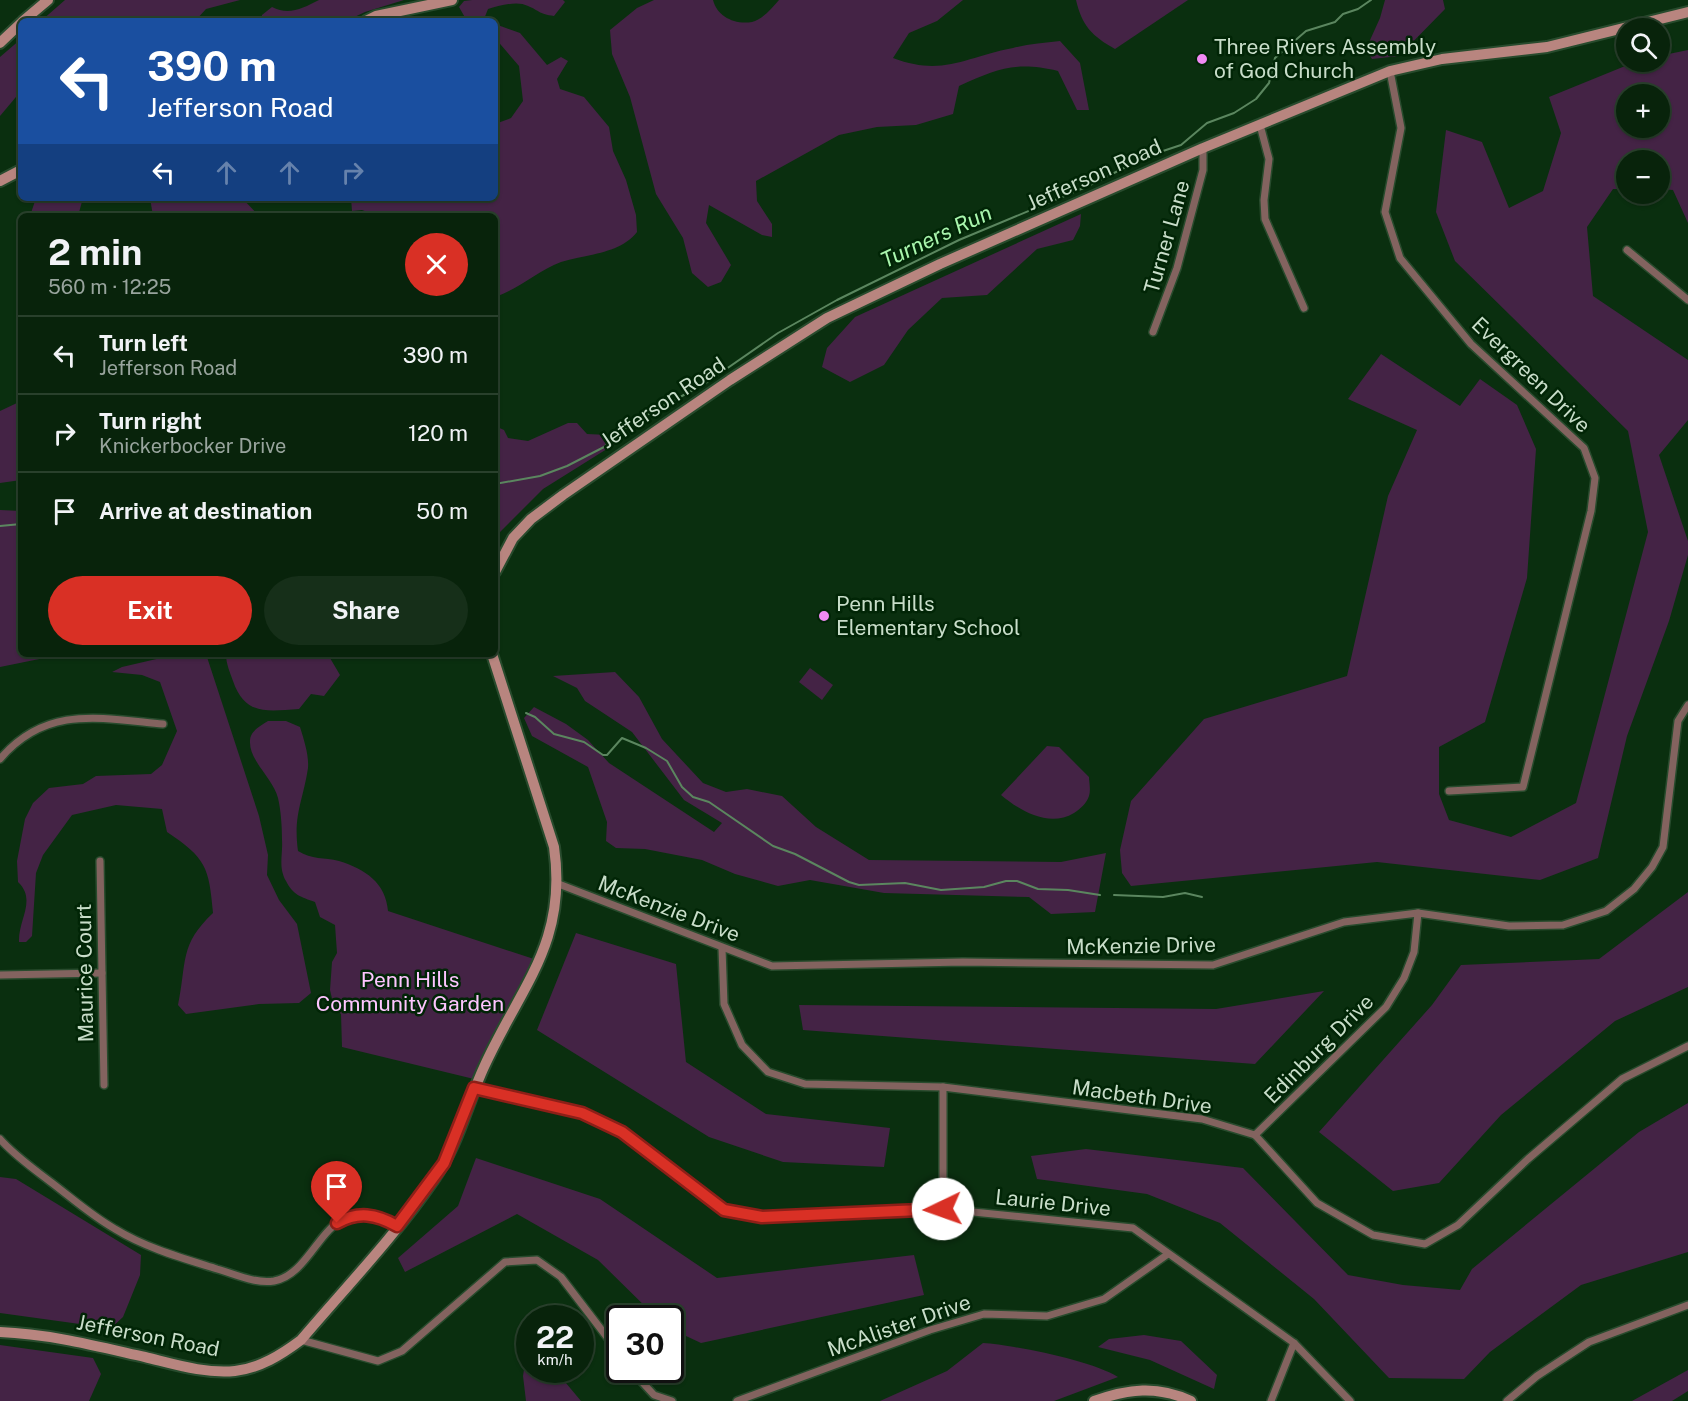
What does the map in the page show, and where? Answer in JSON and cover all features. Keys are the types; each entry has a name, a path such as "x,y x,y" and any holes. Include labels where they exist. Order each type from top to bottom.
{"street":[{"path":"27,18 48,0"},
{"path":"372,18 452,0"},
{"name":"Jefferson Road","path":"498,566 513,538 541,510 730,380 827,318 940,264 1203,148 1390,71 1442,59 1547,47 1688,12"},
{"path":"0,43 18,26"},
{"name":"Evergreen Drive","path":"1390,71 1401,129 1385,212 1400,258 1471,344 1584,448 1595,478 1591,511 1523,787 1449,791"},
{"path":"1260,125 1269,159 1264,200 1265,219 1304,308"},
{"name":"Turner Lane","path":"1153,332 1177,268 1203,170 1203,148"},
{"path":"0,181 18,172"},
{"path":"1627,250 1688,300"},
{"name":"Jefferson Road","path":"0,1332 60,1338 182,1366 220,1371 244,1369 269,1361 301,1340 397,1226 444,1163 474,1088 542,957 550,934 556,883 556,858 551,834 493,657"},
{"name":"McKenzie Drive","path":"556,883 772,966 963,962 1213,965 1344,922 1418,913 1509,926 1563,925 1606,911 1634,889 1652,867 1663,847 1678,721 1688,705"},
{"path":"0,759 28,734 59,721 83,717 163,723"},
{"name":"Maurice Court","path":"100,861 104,1085"},
{"name":"Edinburg Drive","path":"1255,1135 1386,1007 1404,978 1414,952 1418,913"},
{"name":"Macbeth Drive","path":"722,948 724,1004 742,1045 768,1072 805,1084 943,1087 1202,1119 1255,1135"},
{"path":"0,975 102,973"},
{"path":"1255,1135 1317,1203 1372,1235 1425,1244 1458,1225 1528,1159 1622,1079 1688,1046"},
{"path":"943,1087 943,1209"},
{"name":"Laurie Drive","path":"474,1088 582,1113 622,1132 724,1210 762,1217 943,1209 1133,1228 1294,1343 1350,1401"},
{"path":"0,1139 27,1164 117,1231 166,1253 256,1281 274,1281 285,1277 330,1229 351,1216 373,1215 397,1226"},
{"name":"McAlister Drive","path":"736,1401 930,1330 984,1314 1047,1316 1104,1299 1168,1254"},
{"path":"301,1340 378,1361 402,1351 505,1262 537,1260 561,1277 606,1336"},
{"path":"1507,1401 1537,1376 1589,1342 1688,1305"},
{"path":"1271,1401 1294,1343"},
{"path":"643,1383 654,1395 672,1401"},
{"path":"1094,1401 1122,1391 1148,1389 1171,1392 1191,1401"}],"green space":[{"path":"65,0 240,0 206,9 198,18 44,18"},
{"path":"319,0 404,0 352,18 262,18 272,7 284,11 302,8"},
{"path":"563,0 565,2 554,16 524,4 513,4 488,9 484,18 465,18 459,7 464,1"},
{"path":"654,0 713,0 722,15 733,21 745,23 759,19 779,0 963,0 937,21 909,33 893,58 926,66 940,66 1019,47 1060,41 1080,63 1089,110 1077,110 1058,71 1030,67 1007,68 959,86 953,114 916,125 877,127 839,135 756,181 757,201 772,224 772,237 762,235 709,205 706,223 731,265 721,282 708,287 692,273 683,238 656,194 630,97 612,54 610,30 637,8"},
{"path":"1076,0 1188,0 1115,49 1100,40 1085,24"},
{"path":"1385,0 1443,0 1445,9 1399,56 1372,59 1366,49 1380,18"},
{"path":"498,25 520,33 547,65 561,57 568,61 557,79 560,89 584,97 609,127 613,151 626,180 636,215 637,232 622,245 561,262 498,296 498,213 370,213 362,210 352,211 351,201 498,201 498,123 511,118 523,101 519,66 498,42"},
{"path":"18,42 18,95 0,116 0,57"},
{"path":"1688,50 1688,223 1673,190 1670,190 1670,150 1616,150 1616,189 1613,189 1587,227 1593,296 1688,360 1688,420 1659,455 1688,541 1688,555 1669,621 1627,736 1598,858 1540,880 1377,862 1131,886 1122,873 1120,850 1131,801 1204,719 1347,676 1388,496 1417,430 1348,399 1381,354 1460,406 1480,379 1517,405 1536,449 1527,578 1485,722 1439,747 1439,794 1449,820 1511,837 1576,803 1648,532 1628,431 1455,261 1436,212 1446,130 1482,142 1509,208 1543,191 1561,133 1549,97 1616,70 1616,72 1670,72 1670,54"},
{"path":"35,201 82,201 79,213 31,213"},
{"path":"150,201 245,201 256,213 152,213"},
{"path":"1081,214 1080,226 1073,240 1037,249 987,295 942,298 908,330 884,365 850,382 822,367 827,348 855,317"},
{"path":"18,402 18,480 0,483 0,411"},
{"path":"568,423 577,423 587,434 608,435 618,442 543,489 498,534 498,427 504,430 508,438 528,441"},
{"path":"0,510 18,511 18,657 49,657 0,667"},
{"path":"165,657 207,657 259,816 268,855 267,875 279,900 297,924 311,993 299,1003 259,1004 186,1014 178,1005 189,945 202,924 213,913 210,885 203,865 190,849 167,832 162,809 116,805 72,815 43,855 36,873 32,936 26,942 19,942 26,896 18,882 17,861 25,819 33,803 49,788 83,784 96,776 151,774 162,765 177,731 160,682 142,675 112,672 122,667"},
{"path":"226,657 328,657 340,675 324,696 311,694 299,709 258,709 251,706 238,692"},
{"path":"810,668 833,685 822,700 799,682"},
{"path":"615,672 639,697 662,739 703,783 726,792 747,789 782,796 816,827 869,860 1061,862 1106,853 1095,912 1051,914 1029,897 884,893 810,880 778,886 735,874 702,860 645,849 616,848 606,841 607,822 588,767 532,736 524,718 534,707 566,724 588,740 609,763 714,832 722,823 684,800 632,732 585,701 577,688 553,676"},
{"name":"Penn Hills Community Garden","path":"268,721 286,721 300,727 306,748 308,768 298,818 298,851 313,857 339,861 365,873 383,892 388,911 540,961 525,990 509,1006 474,1079 342,1047 341,1014 334,1007 330,990 332,962 337,953 335,925 320,917 315,902 295,892 286,881 281,866 282,824 278,798 253,756 251,748 252,734"},
{"path":"1047,746 1059,747 1089,777 1089,796 1083,806 1064,817 1055,819 1026,812 1001,795"},
{"path":"1688,892 1688,987 1615,1021 1501,1115 1439,1183 1393,1191 1319,1132 1432,1005 1461,965 1599,959"},
{"path":"576,933 676,964 686,1062 766,1114 890,1128 884,1167 783,1162 709,1137 537,1030"},
{"path":"1324,991 1255,1064 803,1030 799,1005 1216,1009"},
{"path":"1688,1103 1688,1252 1581,1285 1490,1352 1464,1379 1389,1378 1314,1299 1220,1223 1147,1194 1037,1179 1031,1156 1086,1149 1243,1168 1348,1275 1403,1285 1460,1290 1472,1269 1639,1132"},
{"path":"476,1158 600,1199 717,1278 914,1255 924,1295 701,1343 684,1335 684,1305 644,1305 598,1260 517,1214 405,1272 398,1258 458,1206"},
{"path":"0,1177 16,1179 141,1255 140,1275 123,1317 109,1330 0,1313"},
{"path":"1144,1335 1181,1341 1217,1375 1214,1389 1150,1360 1098,1347 1109,1339"},
{"path":"983,1343 1053,1355 1091,1365 1118,1377 1054,1401 880,1401 947,1371"},
{"path":"0,1345 93,1358 101,1374 89,1401 0,1401"},
{"path":"1688,1370 1688,1391 1672,1401 1632,1401"},
{"path":"524,1383 566,1383 581,1401 526,1401"}],"waterway":[{"name":"Turners Run","path":"498,483 540,476 567,466 604,447 630,424 706,383 778,333 837,300 959,240 1086,187 1148,156 1181,145 1207,123 1234,113 1256,99 1269,83 1275,58 1306,31 1335,22 1343,14 1358,9 1371,0"},
{"name":"Turners Run","path":"0,526 18,524"},
{"path":"526,713 535,717 554,734 584,742 603,755 607,755 622,738 646,748 667,761 682,787 693,797 709,802 773,846 795,854 849,882 859,885 905,883 941,890 984,887 1006,881 1017,881 1038,889 1068,890 1100,895"},
{"path":"1114,895 1163,897 1185,893 1202,897"}],"place":[{"name":"Three Rivers Assembly of God Church","path":"1202,59"},
{"name":"Penn Hills Elementary School","path":"824,616"}],"route":[{"path":"337,1223 351,1216 366,1214 380,1217 397,1226 444,1163 474,1088 582,1113 622,1132 724,1210 762,1217 943,1209"}]}
